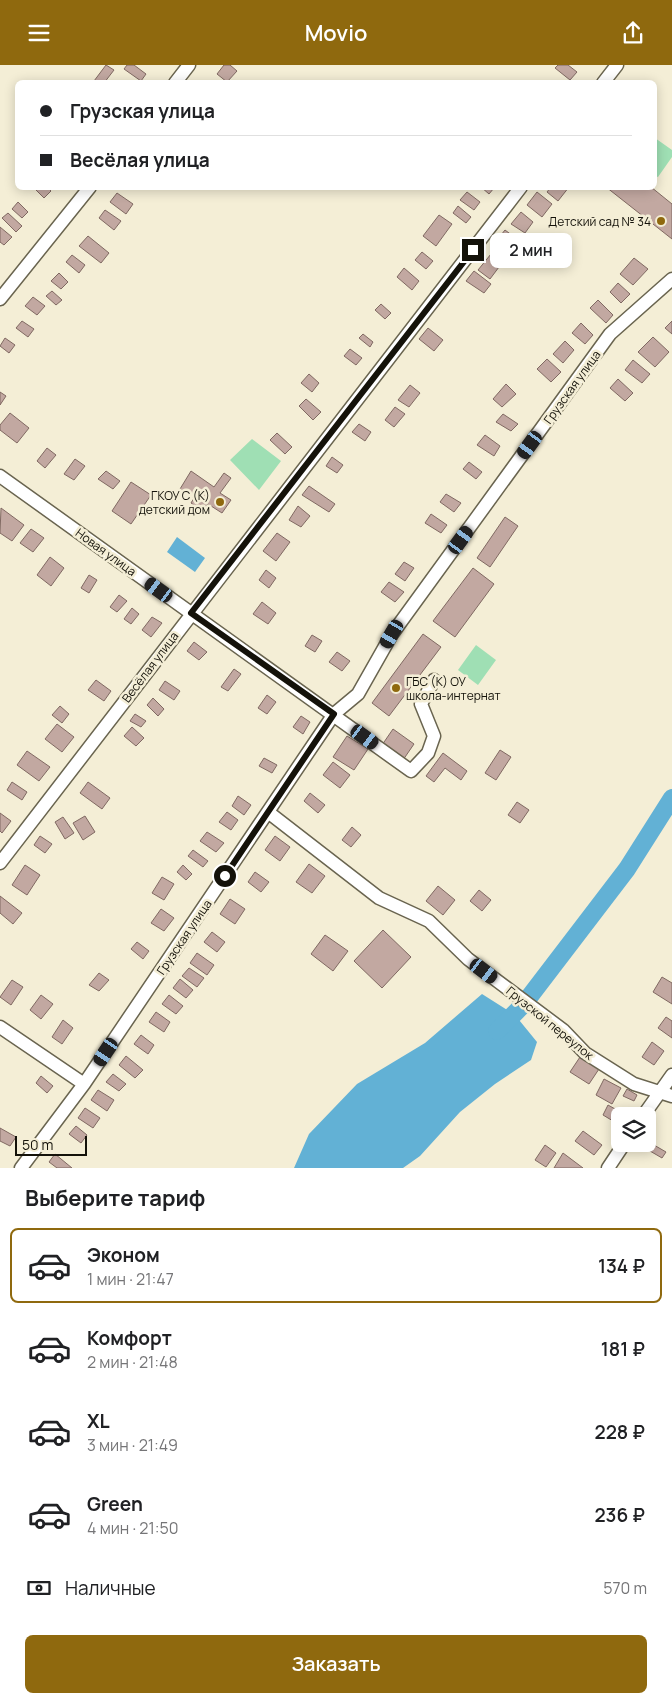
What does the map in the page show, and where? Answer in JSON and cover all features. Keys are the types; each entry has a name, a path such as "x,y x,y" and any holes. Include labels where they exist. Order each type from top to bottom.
{"street":[{"path":"177,80 189,65"},
{"path":"605,80 616,65"},
{"path":"0,299 88,190"},
{"name":"Весёлая улица","path":"0,863 191,613 520,190"},
{"name":"Грузская улица","path":"21,1168 84,1084 334,714 358,694 392,634 610,335 672,279"},
{"name":"Новая улица","path":"0,476 411,771 428,753 434,736 421,704 434,679"},
{"name":"Грузской переулок","path":"268,812 379,898 429,921 468,959 563,1031 585,1053 634,1084 666,1093"},
{"path":"0,1027 84,1084"},
{"path":"652,1107 666,1093 672,1075"},
{"path":"608,1168 619,1152"}],"green space":[{"path":"657,139 672,150 672,157 658,177"},
{"path":"252,439 281,461 259,490 230,460"},
{"path":"476,645 496,660 478,685 458,670"}],"water":[{"path":"177,537 205,558 195,572 167,552"},
{"path":"482,994 515,1015 537,1042 531,1060 495,1084 460,1112 420,1156 403,1168 294,1168 309,1134 357,1084 425,1043"}],"building":[{"path":"106,65 114,70 106,80 95,80"},
{"path":"127,65 134,65 146,74 140,80 124,69"},
{"path":"224,65 230,65 237,71 229,80 224,80 217,74"},
{"path":"558,65 568,65 577,72 570,80 555,68"},
{"path":"36,190 51,191 44,198"},
{"path":"484,190 492,190 489,194"},
{"path":"549,190 567,190 558,201 547,192"},
{"name":"Детский сад № 34","path":"610,190 655,190 672,204 672,239"},
{"path":"467,192 480,202 474,210 460,200"},
{"path":"537,192 552,204 542,217 527,205"},
{"path":"117,193 133,204 126,214 110,202"},
{"path":"18,202 28,212 22,218 12,209"},
{"path":"458,206 471,217 466,223 453,213"},
{"path":"105,210 121,221 114,230 99,218"},
{"path":"521,212 533,222 525,233 511,224"},
{"path":"8,213 22,226 16,232 2,218"},
{"path":"439,215 452,224 436,246 423,236"},
{"path":"0,227 12,237 4,245 0,242"},
{"path":"505,230 521,242 506,261 499,256 505,247 497,240"},
{"path":"88,236 109,253 101,263 79,246"},
{"path":"422,252 433,261 426,269 415,260"},
{"path":"491,254 502,263 490,279 478,270"},
{"path":"72,255 85,265 79,273 66,262"},
{"path":"634,258 648,269 633,285 620,274"},
{"path":"404,268 419,281 412,290 397,277"},
{"path":"474,271 491,284 484,293 466,281"},
{"path":"59,273 68,282 61,289 51,281"},
{"path":"618,283 630,294 621,303 610,292"},
{"path":"52,291 62,300 56,305 46,296"},
{"path":"33,297 45,306 37,315 25,306"},
{"path":"598,300 613,315 606,323 590,308"},
{"path":"381,304 391,313 385,319 375,310"},
{"path":"22,321 34,329 28,337 16,328"},
{"path":"672,321 672,334 665,328"},
{"path":"581,323 593,335 585,344 572,333"},
{"path":"428,328 443,340 434,351 419,339"},
{"path":"363,334 373,342 370,347 359,338"},
{"path":"653,337 669,352 655,367 638,352"},
{"path":"5,338 15,345 9,353 0,346"},
{"path":"565,341 574,350 563,363 553,354"},
{"path":"350,349 362,358 356,365 344,356"},
{"path":"547,359 561,372 551,382 537,369"},
{"path":"633,360 650,374 642,383 625,370"},
{"path":"309,374 319,383 312,392 301,383"},
{"path":"618,379 633,393 625,401 610,388"},
{"path":"506,384 516,394 502,407 493,399"},
{"path":"410,385 420,393 409,407 398,400"},
{"path":"0,392 6,396 0,405"},
{"path":"306,399 321,412 313,420 299,406"},
{"path":"395,407 405,414 394,427 385,420"},
{"path":"10,413 29,428 17,443 0,430 0,425"},
{"path":"503,414 518,424 511,431 496,422"},
{"path":"359,424 371,432 365,441 352,432"},
{"path":"277,433 292,447 285,454 270,440"},
{"path":"485,435 500,446 494,456 477,445"},
{"path":"47,448 56,455 45,468 37,461"},
{"path":"332,457 343,465 337,473 326,466"},
{"path":"75,459 85,466 74,480 64,474"},
{"path":"469,462 482,472 476,479 463,469"},
{"path":"106,471 120,481 113,489 98,479"},
{"path":"191,471 214,487 224,473 231,478 220,493 231,500 222,513 208,504 203,511 191,503 194,498 180,489"},
{"path":"131,482 151,495 131,524 112,511"},
{"path":"309,486 335,504 329,512 302,495"},
{"path":"446,494 461,503 454,512 440,502"},
{"path":"298,506 310,516 301,527 289,520"},
{"path":"1,508 24,525 12,541 0,533"},
{"path":"431,514 447,525 441,533 425,523"},
{"path":"505,517 518,526 490,567 477,558"},
{"path":"31,529 44,538 33,552 20,543"},
{"path":"277,533 290,542 276,561 263,551"},
{"path":"50,557 64,568 51,586 37,575"},
{"path":"404,562 414,568 405,581 395,574"},
{"path":"473,568 494,584 455,637 433,621"},
{"path":"266,570 276,578 269,588 259,580"},
{"path":"89,575 97,580 89,593 81,588"},
{"path":"389,582 404,592 395,602 381,592"},
{"path":"119,595 127,601 117,612 110,607"},
{"path":"262,602 276,613 268,624 253,614"},
{"path":"132,608 139,614 131,624 124,619"},
{"path":"152,617 162,623 151,637 142,630"},
{"path":"423,634 441,647 389,716 372,703"},
{"path":"312,635 322,641 315,652 305,646"},
{"path":"194,642 207,652 199,660 187,651"},
{"path":"337,652 350,661 342,671 329,662"},
{"path":"234,669 241,674 228,691 221,687"},
{"path":"96,680 111,691 104,701 88,690"},
{"path":"165,681 180,691 174,700 159,690"},
{"path":"267,695 276,702 267,714 258,708"},
{"path":"153,698 164,709 158,716 147,705"},
{"path":"60,706 69,714 62,723 52,715"},
{"path":"135,714 146,721 141,727 130,721"},
{"path":"301,716 310,722 303,734 293,727"},
{"path":"57,724 74,737 62,752 45,739"},
{"path":"132,727 144,738 136,746 124,736"},
{"path":"393,729 414,744 403,760 382,745"},
{"path":"347,736 368,749 354,770 333,757"},
{"path":"500,750 511,757 496,780 485,773"},
{"path":"27,751 50,767 39,781 17,765"},
{"path":"443,753 467,771 461,780 445,768 434,782 426,776"},
{"path":"264,758 277,765 272,773 259,766"},
{"path":"333,762 350,775 340,788 323,775"},
{"path":"12,782 27,792 22,800 7,790"},
{"path":"88,782 110,798 102,809 80,793"},
{"path":"310,793 325,805 318,813 304,801"},
{"path":"238,796 251,805 244,815 232,806"},
{"path":"517,802 529,810 520,823 508,815"},
{"path":"227,812 238,820 231,830 219,822"},
{"path":"0,813 11,821 2,833 0,831"},
{"path":"85,816 95,832 83,840 73,823"},
{"path":"63,817 74,833 65,839 55,822"},
{"path":"352,827 361,835 351,847 342,840"},
{"path":"207,832 224,843 216,852 200,841"},
{"path":"40,836 52,844 45,853 34,845"},
{"path":"275,836 290,847 280,861 265,850"},
{"path":"193,850 208,861 203,867 188,856"},
{"path":"309,864 325,876 312,893 296,882"},
{"path":"25,865 40,875 27,895 12,885"},
{"path":"183,865 192,874 186,880 177,872"},
{"path":"255,872 269,882 261,892 248,882"},
{"path":"162,877 174,884 164,900 152,893"},
{"path":"438,886 455,900 443,915 426,901"},
{"path":"479,890 491,900 482,911 470,901"},
{"path":"0,896 22,913 13,924 0,913"},
{"path":"230,899 245,909 235,924 220,914"},
{"path":"161,909 174,918 164,931 151,923"},
{"path":"383,930 411,957 382,988 354,961"},
{"path":"212,932 225,942 217,952 204,942"},
{"path":"325,935 348,951 333,971 311,954"},
{"path":"137,942 149,951 143,959 131,949"},
{"path":"197,953 214,965 207,975 190,963"},
{"path":"189,968 204,978 197,987 182,976"},
{"path":"99,973 109,980 99,991 89,985"},
{"path":"662,977 672,983 672,1004 653,992"},
{"path":"180,979 193,990 186,998 173,988"},
{"path":"12,980 23,987 11,1005 0,997"},
{"path":"41,995 53,1004 41,1019 30,1010"},
{"path":"169,995 183,1006 176,1014 162,1004"},
{"path":"156,1012 170,1022 164,1032 149,1022"},
{"path":"666,1017 672,1021 672,1038 658,1028"},
{"path":"63,1020 73,1028 62,1044 52,1037"},
{"path":"141,1035 154,1045 148,1054 134,1044"},
{"path":"652,1042 664,1051 654,1065 642,1057"},
{"path":"126,1056 143,1070 135,1078 119,1065"},
{"path":"580,1057 599,1069 589,1084 570,1072"},
{"path":"113,1074 126,1084 119,1091 106,1082"},
{"path":"41,1076 53,1086 47,1093 36,1083"},
{"path":"604,1079 621,1088 612,1104 596,1095"},
{"path":"627,1089 637,1095 634,1101 623,1096"},
{"path":"98,1090 114,1100 107,1111 91,1100"},
{"path":"608,1105 612,1107 611,1120 603,1115"},
{"path":"85,1108 100,1118 93,1128 78,1118"},
{"path":"76,1126 87,1135 81,1143 69,1134"},
{"path":"0,1128 16,1137 10,1146 0,1141"},
{"path":"583,1131 602,1145 594,1155 575,1141"},
{"path":"545,1145 556,1153 546,1167 535,1160"},
{"path":"656,1146 666,1152 662,1158 652,1152 656,1152"},
{"path":"563,1153 583,1168 554,1168"},
{"path":"55,1154 72,1168 57,1168 49,1162"}],"waterway":[{"path":"530,996 627,869 672,798"},
{"path":"497,1031 521,1007"}],"place":[{"name":"Детский сад № 34","path":"661,221"},
{"name":"ГКОУ С (К) детский дом","path":"220,502"},
{"name":"ГБС (К) ОУ школа-интернат","path":"396,688"}],"route":[{"path":"225,876 334,714 191,613 473,250"}]}
